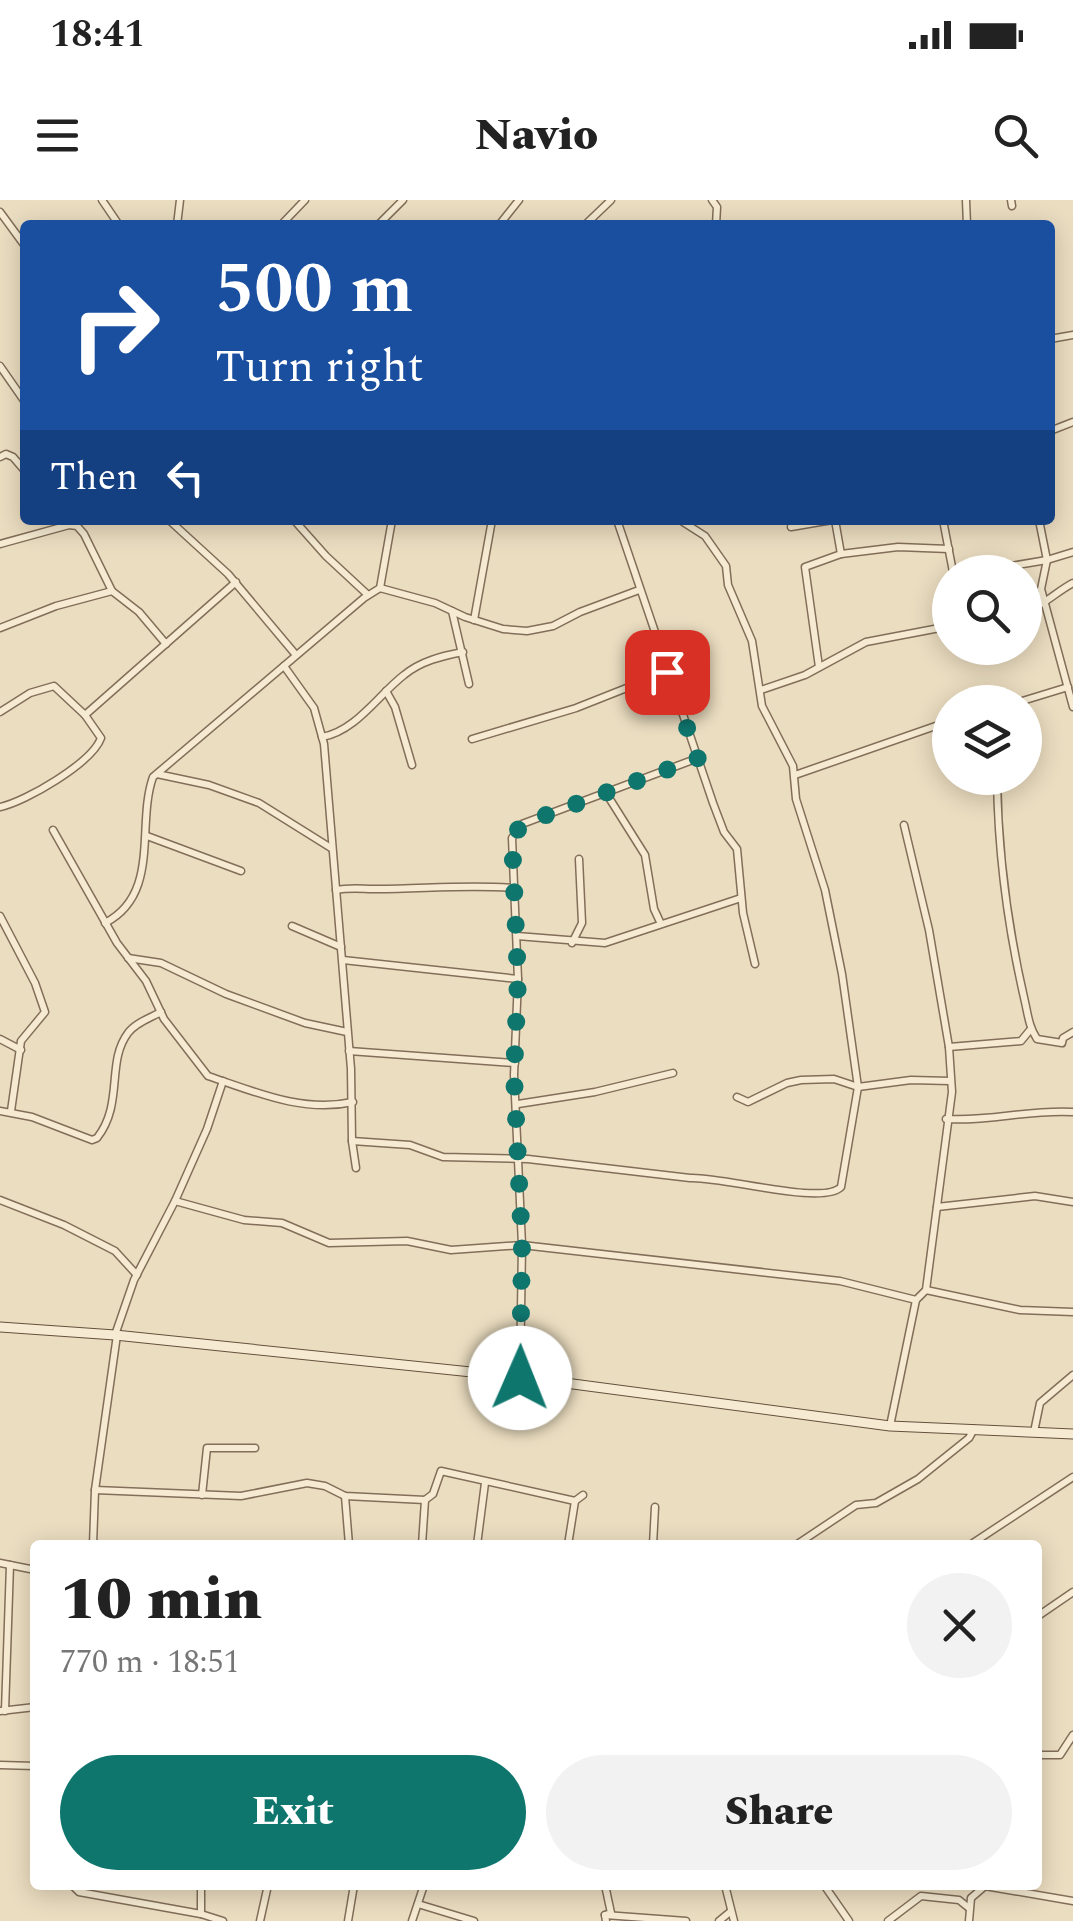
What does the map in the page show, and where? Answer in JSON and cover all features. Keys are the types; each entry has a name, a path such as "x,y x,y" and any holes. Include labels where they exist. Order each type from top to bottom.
{"street":[{"path":"286,220 305,200"},
{"path":"388,200 400,203"},
{"path":"504,220 520,200"},
{"path":"589,220 611,200"},
{"path":"0,212 20,239"},
{"path":"0,366 20,395"},
{"path":"0,457 12,456 20,465"},
{"path":"0,544 66,525"},
{"path":"73,525 84,534 112,591 138,612 166,644"},
{"path":"174,525 236,582 296,655"},
{"path":"299,525 368,595"},
{"path":"380,588 391,525"},
{"path":"474,620 491,525"},
{"path":"619,525 724,832 736,849 741,898 755,964"},
{"path":"352,1140 410,1144 443,1156 637,1170 690,1178 710,1176 766,1188 832,1194 842,1182 858,1088 825,890 796,799 794,775 762,706 752,642 728,585 726,566 690,525"},
{"path":"697,525 698,530"},
{"path":"791,527 803,525"},
{"path":"835,525 841,554"},
{"path":"943,525 950,555"},
{"path":"1040,525 1047,560 1041,589 1073,707"},
{"path":"820,667 804,568 841,554 898,547 949,549"},
{"path":"1042,561 1073,552"},
{"path":"84,715 236,582"},
{"path":"1042,607 1073,583"},
{"path":"105,923 124,912 135,891 144,862 151,784 157,774 368,595 380,588 515,631 540,630 639,590"},
{"path":"0,628 56,606 112,591"},
{"path":"452,610 469,684"},
{"path":"761,690 820,667 866,642 932,629"},
{"path":"322,737 342,730 421,664 463,652"},
{"path":"284,666 314,708 322,737 342,947 356,1168"},
{"path":"472,739 576,708 667,672"},
{"path":"0,712 30,693 54,686 100,733 98,747 53,782 15,804 0,807"},
{"path":"1042,695 1068,687"},
{"path":"386,691 395,707 412,766"},
{"path":"794,775 932,727"},
{"path":"520,1378 522,1244 520,1163 516,1160 518,979 512,838 516,829 698,758"},
{"path":"157,774 210,785 260,803 332,848"},
{"path":"606,793 645,856 654,909 661,924"},
{"path":"997,795 998,841 1018,976 1030,1030 1037,1038"},
{"path":"890,1426 916,1300 926,1290 950,1081 949,1047 904,824"},
{"path":"53,830 105,923 200,1069 208,1076 306,1106 353,1102"},
{"path":"147,836 242,871"},
{"path":"572,943 582,922 579,859"},
{"path":"336,890 470,884 514,888"},
{"path":"517,936 605,943 741,898"},
{"path":"0,916 36,983 45,1012 26,1032 12,1111"},
{"path":"292,926 342,947"},
{"path":"128,958 162,962 226,994 305,1023 348,1032"},
{"path":"343,960 518,979"},
{"path":"0,1110 92,1140 97,1138 114,1105 120,1047 128,1032 161,1012"},
{"path":"1021,1041 1030,1030"},
{"path":"949,1047 1037,1038 1062,1043 1073,1032"},
{"path":"0,1038 21,1050"},
{"path":"350,1051 515,1063"},
{"path":"518,1104 596,1092 674,1073"},
{"path":"737,1097 748,1102 802,1080 834,1079 858,1088 912,1080 950,1081"},
{"path":"93,1540 94,1490 115,1334 137,1275 207,1129 223,1081"},
{"path":"946,1119 975,1120 1043,1110 1073,1112"},
{"path":"937,1207 1035,1196 1073,1202"},
{"path":"0,1200 116,1252 137,1275"},
{"path":"175,1202 244,1220 282,1223 329,1243 407,1241 452,1250 522,1244 840,1281 916,1300"},
{"path":"926,1290 1020,1310 1072,1310"},
{"path":"0,1327 115,1334 520,1378 890,1426 1073,1434"},
{"path":"115,1334 372,1366"},
{"path":"1034,1432 1040,1403 1073,1376"},
{"path":"804,1540 856,1505 876,1503 918,1479 969,1438 974,1428"},
{"path":"202,1496 207,1448 255,1448"},
{"path":"94,1490 241,1496 307,1483 325,1486 344,1496 425,1500 433,1494 440,1471 575,1501"},
{"path":"978,1540 1073,1477"},
{"path":"477,1540 485,1483"},
{"path":"569,1540 575,1501 583,1495"},
{"path":"344,1496 348,1540"},
{"path":"422,1540 425,1500"},
{"path":"654,1507 654,1540"},
{"path":"0,1562 30,1569"},
{"path":"10,1565 3,1711 30,1708"},
{"path":"1042,1613 1073,1592"},
{"path":"1042,1756 1060,1755 1073,1735"},
{"path":"0,1765 30,1766"},
{"path":"78,1890 219,1921"},
{"path":"200,1914 201,1890"},
{"path":"260,1921 267,1890"},
{"path":"348,1921 353,1890"},
{"path":"412,1921 422,1890"},
{"path":"605,1890 611,1913 606,1918"},
{"path":"726,1890 734,1921"},
{"path":"827,1890 849,1921"},
{"path":"969,1921 978,1890"},
{"path":"1034,1890 1073,1901"},
{"path":"888,1921 921,1896 959,1900 970,1908"},
{"path":"418,1904 474,1921"},
{"path":"719,1921 730,1912"},
{"path":"606,1918 686,1921"}],"route":[{"path":"520,1378 522,1244 520,1163 516,1160 518,979 512,838 522,824 698,758 667,672"}]}
